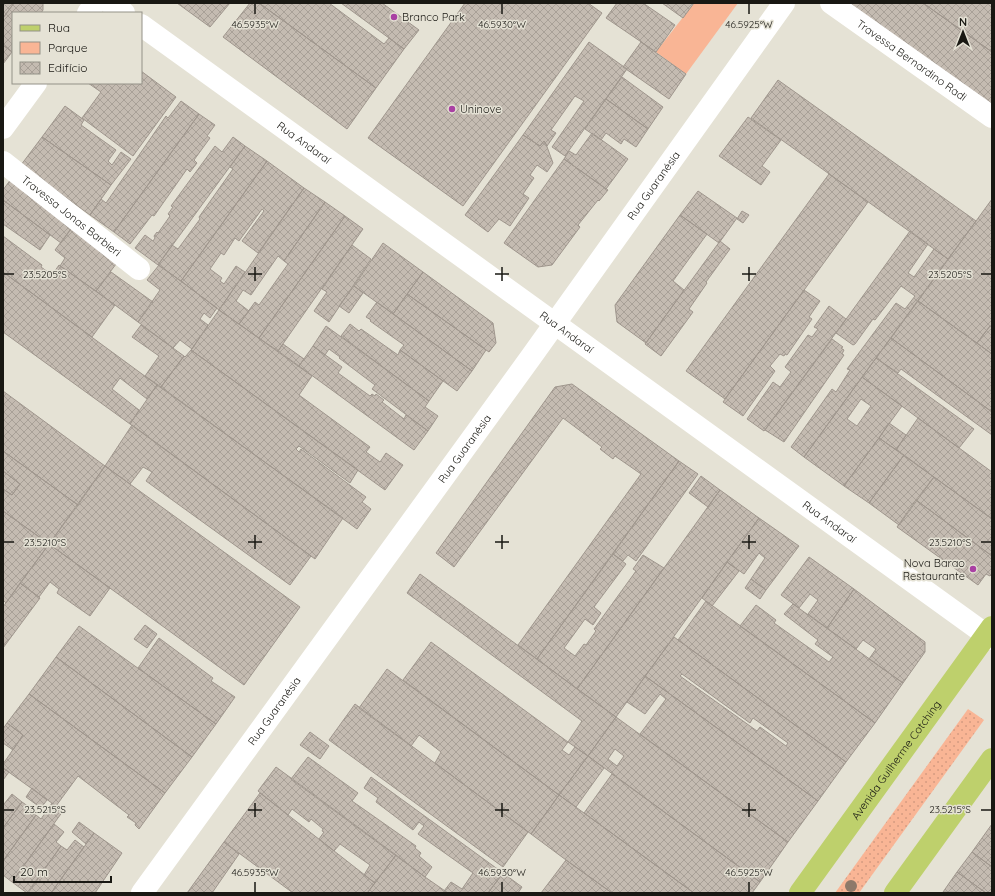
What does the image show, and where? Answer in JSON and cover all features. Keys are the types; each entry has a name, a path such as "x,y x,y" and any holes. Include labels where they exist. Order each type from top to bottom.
{"main road":[{"name":"Avenida Guilherme Cotching","path":"800,893 990,633"},
{"path":"895,893 992,759"}],"street":[{"path":"89,12 95,3"},
{"path":"110,3 123,12"},
{"name":"Rua Guaranésia","path":"142,893 554,324 784,3"},
{"name":"Travessa Bernardino Radi","path":"831,3 992,116"},
{"name":"Rua Andaraí","path":"142,26 554,324 990,633"},
{"path":"3,128 35,84"},
{"name":"Travessa Jonas Barbieri","path":"3,162 139,270"}],"green space":[{"path":"694,3 738,3 686,74 656,52"},
{"path":"968,709 984,720 859,893 835,893"}],"building":[{"path":"3,3 14,3 3,18"},
{"path":"14,3 43,3 42,12 12,12 12,52 3,45 3,18"},
{"path":"177,3 230,3 210,27"},
{"path":"250,3 259,3 376,88 347,129 223,37"},
{"path":"259,3 329,3 384,44 389,38 404,49 376,88"},
{"name":"Branco Park","path":"341,3 382,3 419,30 404,49"},
{"name":"Uninove","path":"465,3 588,3 602,13 463,206 368,138"},
{"path":"617,3 643,3 675,25 656,52 606,18"},
{"path":"662,3 694,3 683,18"},
{"path":"840,3 923,3 992,52 992,111"},
{"path":"923,3 992,3 992,52"},
{"path":"589,42 627,69 565,156 552,147 584,101 575,96 551,130 556,133 547,146 544,141 540,146 523,135"},
{"path":"641,42 686,74 669,99 623,67"},
{"path":"3,45 12,52 3,64"},
{"path":"142,72 176,97 133,156 82,118 101,92 89,84 142,84"},
{"path":"622,77 663,107 648,129 606,99"},
{"path":"778,80 976,221 948,259 751,118"},
{"path":"606,99 648,129 636,147 624,139 621,144 606,133 601,140 585,129"},
{"path":"181,101 199,114 114,232 90,215 101,199 106,203 166,116 168,118"},
{"path":"65,106 84,120 81,125 116,150 108,161 112,165 121,152 131,159 111,185 42,137"},
{"path":"199,114 215,125 207,136 210,138 194,160 197,163 190,172 187,169 154,216 152,215 130,244 114,232"},
{"path":"748,117 781,140 762,166 770,172 761,185 719,156"},
{"path":"592,133 628,159 606,189 564,159 569,151 576,155"},
{"path":"523,135 540,146 544,141 553,163 547,172 537,165 530,175 534,178 523,194 529,198 510,226 499,219 488,232 465,215"},
{"path":"42,137 111,185 90,215 21,165"},
{"path":"233,137 245,146 158,265 135,248 145,235 153,241 155,238 154,236 157,232 158,233 170,216 168,214 173,207 171,206 215,146 222,152"},
{"path":"245,146 267,161 181,281 158,265 172,245 178,249 200,219 199,217 233,169 230,167"},
{"path":"564,159 608,190 578,225 580,227 552,265 538,267 504,243"},
{"path":"267,161 304,188 258,253 242,241 264,211 262,209 239,241 235,238 224,255 221,253 210,269 222,278 220,281 224,284 236,266 245,272 219,310 181,281"},
{"path":"829,174 868,202 725,399 686,371"},
{"path":"11,179 73,226 61,243 3,200 3,190"},
{"path":"304,188 325,202 284,261 278,256 251,295 243,290 236,301 249,311 239,324 219,310"},
{"path":"698,191 737,218 719,243 680,215"},
{"path":"992,199 992,326 990,326 977,343 918,301"},
{"path":"3,200 50,235 40,250 3,224"},
{"path":"325,202 345,216 259,338 239,324 255,302 259,305 288,264 284,261"},
{"path":"742,211 749,215 743,223 737,219"},
{"path":"680,215 707,234 673,281 684,290 646,343 617,322 615,305"},
{"path":"345,216 363,229 278,351 259,338"},
{"path":"73,226 119,260 96,291 60,266 65,258 55,250"},
{"path":"910,231 928,244 908,273 914,277 934,249 948,259 804,457 791,447 832,389 836,392 850,370 847,369 896,303 905,309 915,296 901,286 875,320 873,319 853,345 836,333"},
{"path":"3,236 42,265 41,267 52,275 59,265 115,305 92,337 3,272"},
{"path":"720,241 730,249 689,309 693,312 661,356 645,344"},
{"path":"383,243 423,272 393,314 354,286"},
{"path":"352,245 371,259 329,322 314,311 327,292 322,289"},
{"path":"159,265 217,308 210,318 204,313 200,319 208,325 192,349 180,340 173,348 138,322 160,290 147,280"},
{"path":"3,272 157,385 147,399 120,378 112,389 139,410 130,424 3,332"},
{"path":"111,272 153,302 138,322 96,291"},
{"path":"423,272 493,323 496,343 489,352 407,294"},
{"path":"354,286 363,293 349,313 339,306"},
{"path":"804,290 820,301 809,317 812,319 787,355 785,354 784,356 780,354 770,366 775,371 743,416 723,402"},
{"path":"407,294 486,350 472,371 393,314"},
{"path":"918,301 992,354 992,412 891,338"},
{"path":"377,302 472,371 457,391 400,350 404,345 366,317"},
{"path":"829,306 846,319 764,431 747,419 773,382 780,387 791,372 785,367 808,335 812,337 818,329 814,327"},
{"path":"219,310 312,376 299,395 370,447 366,452 380,462 386,453 403,465 385,490 191,350"},
{"path":"350,324 359,331 361,329 398,355 400,350 443,381 429,401 341,336"},
{"path":"141,325 184,356 161,387 145,376 159,356 132,337"},
{"path":"326,326 429,401 425,407 438,416 428,431 372,389 375,385 339,358 340,357 329,349 325,355 313,346"},
{"path":"990,326 992,327 992,354 977,343"},
{"path":"891,338 992,412 992,435 901,369 898,373 876,358"},
{"path":"832,339 843,347 841,348 844,350 842,354 844,355 784,442 765,430"},
{"path":"283,344 304,359 299,366 278,351"},
{"path":"313,346 342,367 338,373 370,396 372,394 375,396 376,394 384,400 382,402 404,419 406,415 428,431 414,450 299,366"},
{"path":"191,350 358,470 350,483 299,446 296,449 299,452 301,449 366,497 362,502 371,509 357,529 161,387 184,356 185,357"},
{"path":"876,358 974,429 959,448 862,377"},
{"path":"862,377 902,406 844,486 804,457","holes":["861,399 871,406 857,426 847,419"]},
{"path":"572,384 679,461 537,659 518,645 641,474 615,456 613,459 600,449 602,447 563,418 454,567 436,553 555,387"},
{"path":"157,385 343,518 315,559 130,424"},
{"path":"3,391 105,466 78,505 3,451"},
{"path":"918,418 992,472 991,518 896,450"},
{"path":"889,423 906,435 896,450 879,438"},
{"path":"132,425 311,556 290,585 146,481 152,472 143,467 130,484 105,466"},
{"path":"879,438 904,455 869,503 844,486"},
{"path":"3,451 78,505 49,544 3,511 3,489 12,495 20,484 3,471"},
{"path":"904,455 934,477 899,525 869,503"},
{"path":"679,461 698,474 636,561 628,555 623,561 613,554"},
{"path":"105,466 300,607 244,685 49,544"},
{"path":"3,471 20,484 12,495 3,489"},
{"path":"701,476 720,490 708,507 689,493"},
{"path":"934,477 992,519 992,556 916,500"},
{"path":"720,490 759,518 616,717 577,689"},
{"path":"916,500 992,556 992,574 990,576 986,574 978,585 897,527"},
{"path":"3,511 49,544 6,603 3,600"},
{"path":"759,518 799,546 766,590 751,579 765,558 759,553 744,574 727,562"},
{"path":"49,544 110,588 90,616 57,593 59,589 50,582 39,597 20,583"},
{"path":"613,554 626,564 594,607 601,613 593,625 585,619 564,648 575,656 584,644 586,645 596,631 594,629 636,571 633,569 643,555 664,568 577,689 537,659"},
{"path":"809,557 854,589 827,628 808,614 818,600 810,594 799,608 781,595"},
{"path":"727,562 739,571 712,606 702,598"},
{"path":"420,574 616,717 588,756 568,742 582,721 407,593"},
{"path":"751,579 766,590 760,599 745,588"},
{"path":"20,583 40,598 3,648 3,607"},
{"path":"854,589 925,642 925,652 903,683 869,659 876,649 863,640 856,649 827,628"},
{"path":"706,601 875,723 846,762 678,640"},
{"path":"793,604 903,683 875,723 740,626 756,605 776,620 774,623 829,662 833,657 815,644 818,640 784,614"},
{"path":"145,625 157,634 147,648 134,639"},
{"path":"79,626 216,724 192,757 56,657"},
{"path":"674,637 846,762 818,801 645,676","holes":["682,674 750,723 753,718 788,743 786,746 760,727 757,731 680,676"]},
{"path":"159,638 213,678 211,681 235,697 216,724 138,668"},
{"path":"431,642 568,742 562,750 569,755 575,747 588,756 559,795 403,680"},
{"path":"56,657 192,757 165,793 29,694"},
{"path":"387,669 559,795 531,834 435,763 441,752 419,735 411,746 359,708"},
{"path":"645,676 818,801 788,842 640,734 666,699 660,694 645,714 627,702"},
{"path":"29,694 165,793 139,829 135,825 136,823 127,817 129,815 78,776 56,806 3,768 3,764 23,735 7,723"},
{"path":"355,704 528,832 503,867 329,740"},
{"path":"616,717 788,842 760,882 588,756","holes":["615,749 624,756 617,766 608,759"]},
{"path":"7,723 23,735 13,750 3,743 3,729"},
{"path":"310,732 329,746 320,759 300,745"},
{"path":"588,756 604,768 576,807 559,795"},
{"path":"308,757 358,793 352,801 416,846 415,848 421,853 419,856 432,867 425,877 291,779"},
{"path":"276,767 396,855 375,883 364,875 370,865 340,844 334,851 319,839 324,832 322,831 323,829 311,819 309,822 292,809 288,815 258,791"},
{"path":"3,768 9,772 3,780"},
{"path":"612,774 760,882 752,893 694,893 584,813"},
{"path":"371,777 503,873 488,893 448,893 444,891 451,882 462,889 473,873 418,834 424,826 419,822 413,830 376,802 378,798 364,788"},
{"path":"32,788 47,800 41,808 26,797"},
{"path":"260,793 375,883 367,893 293,893 224,842"},
{"path":"12,794 22,802 3,828 3,803 4,804"},
{"path":"559,795 694,893 612,893 566,860 531,834"},
{"path":"22,802 32,809 31,811 36,815 3,861 3,828"},
{"path":"52,803 63,811 12,882 3,875 3,861 36,815 41,819"},
{"path":"79,822 94,833 86,844 72,832"},
{"path":"54,824 64,832 56,842 61,846 27,893 12,882"},
{"path":"992,824 992,867 972,852"},
{"path":"94,833 122,853 95,893 51,893"},
{"path":"75,840 84,847 51,893 28,893 61,846 67,850"},
{"path":"224,842 239,854 212,893 187,893"},
{"path":"972,852 992,867 992,893 986,893 957,872"},
{"path":"396,855 425,877 448,893 368,892"},
{"path":"566,860 612,893 541,893"},
{"path":"957,872 986,893 943,892"},
{"path":"503,873 522,887 518,893 488,893"}],"place":[{"name":"Branco Park","path":"394,17"},
{"name":"Uninove","path":"452,109"},
{"name":"Nova Barao Restaurante","path":"973,569"}]}
